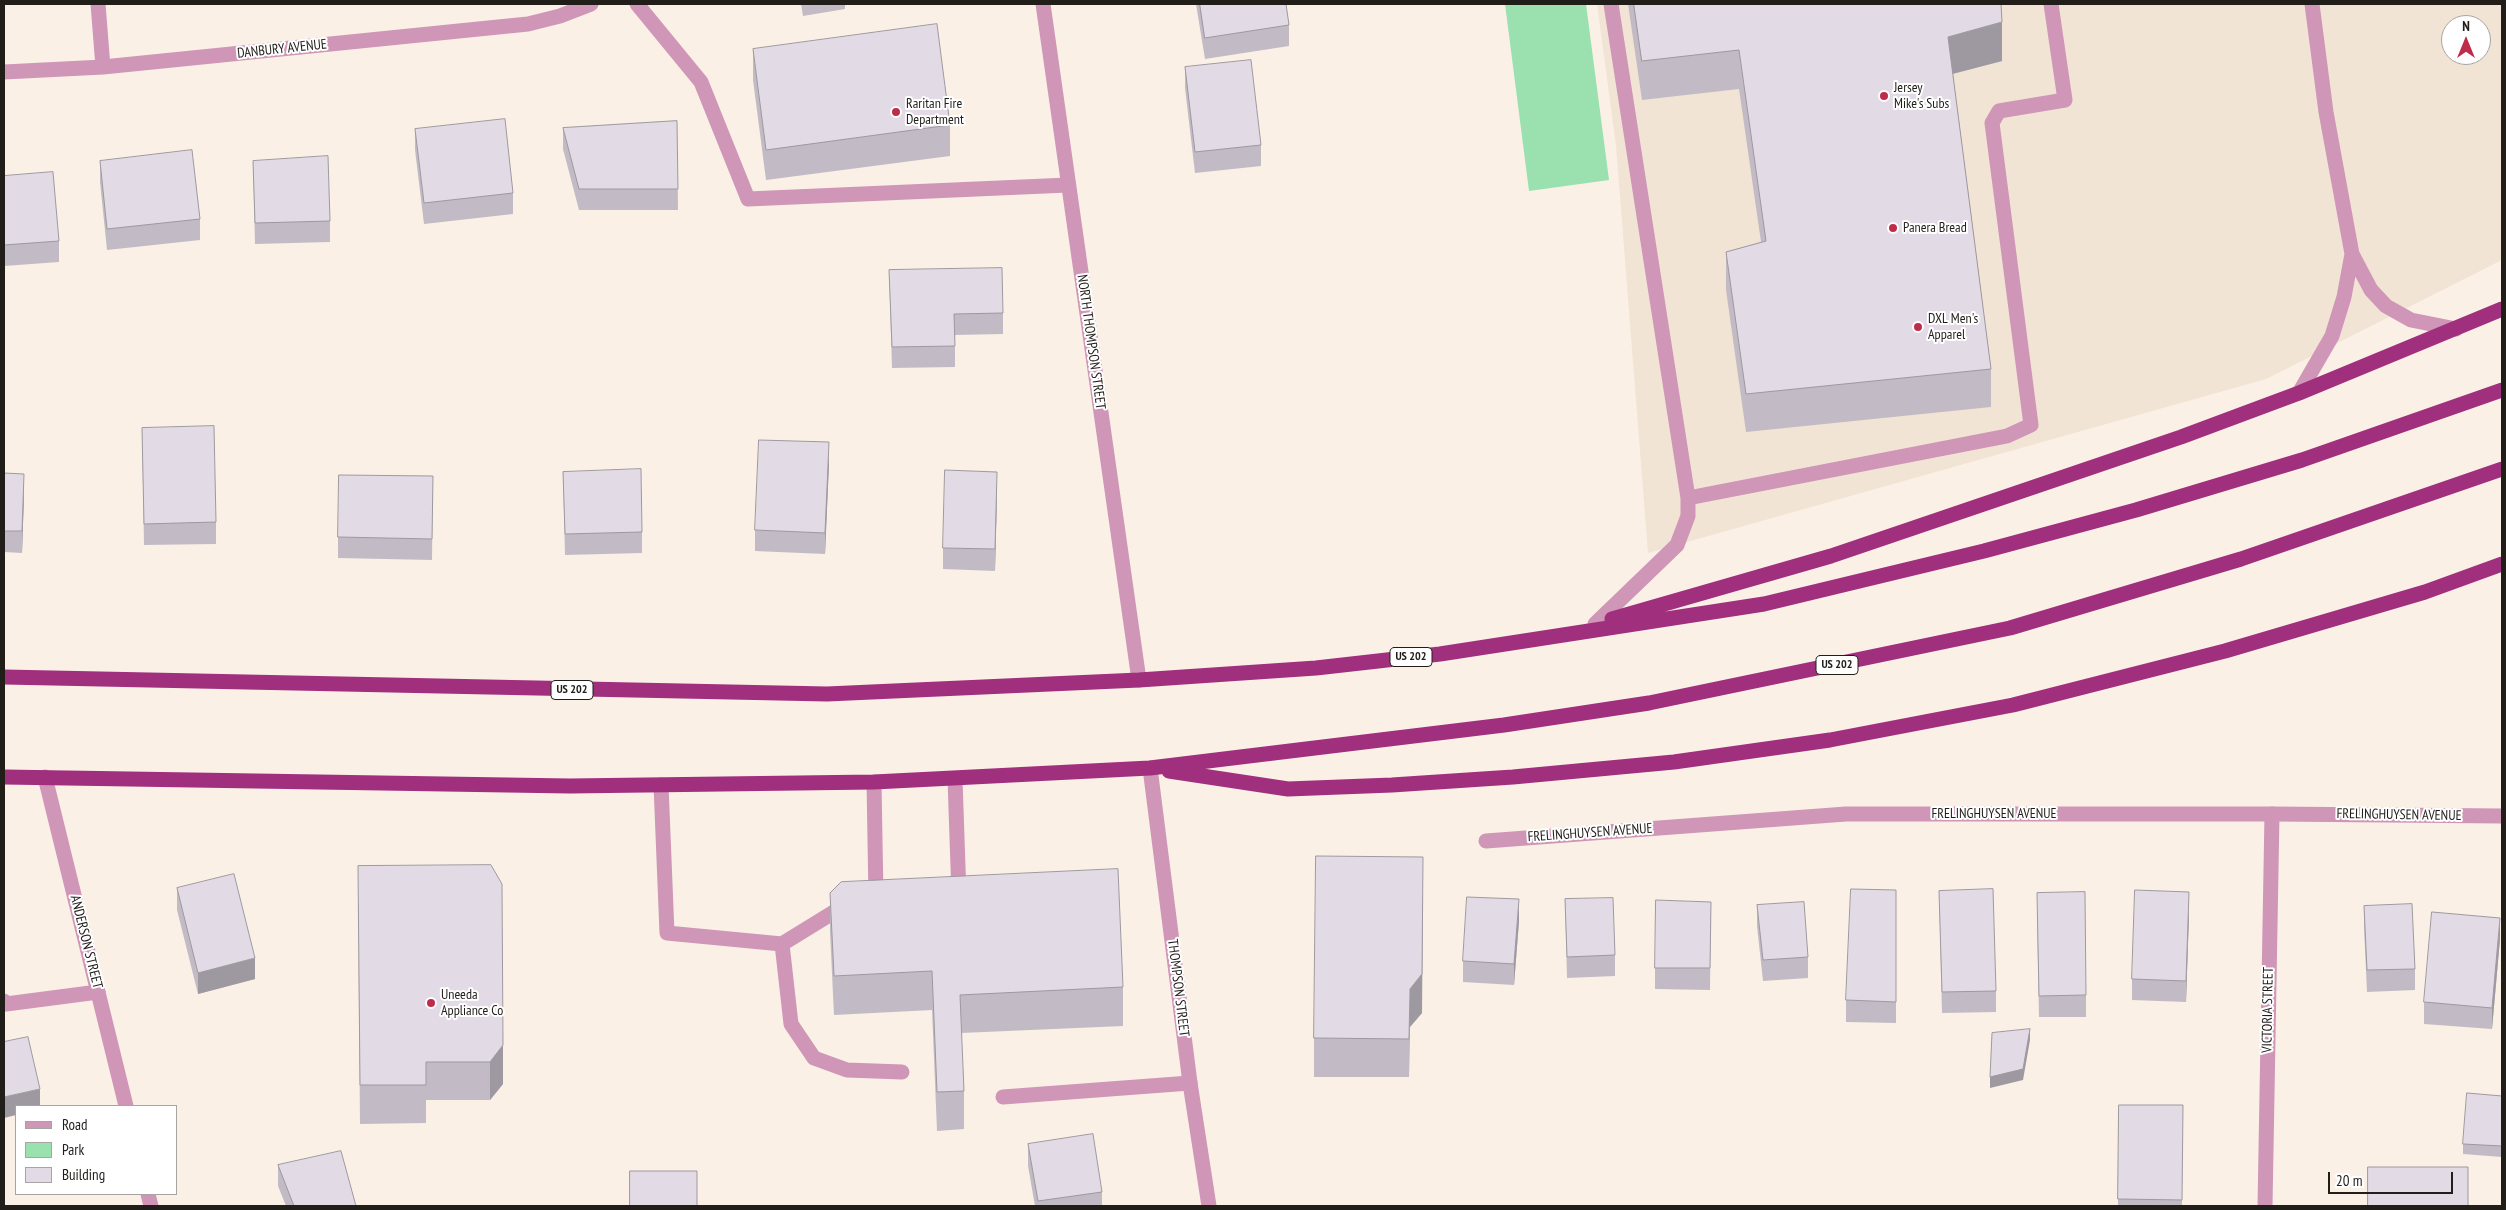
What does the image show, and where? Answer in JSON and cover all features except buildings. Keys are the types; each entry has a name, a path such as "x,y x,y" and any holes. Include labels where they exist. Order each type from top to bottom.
{"highway":[{"path":"1506,644 1595,624 1831,556 2181,437 2299,393 2502,309"},
{"name":"US 202","path":"4,678 827,694 1139,680 1316,668 1506,644 1764,604 1984,551 2136,510 2302,460 2502,390"},
{"name":"US 202","path":"4,777 570,786 874,782 1150,768 1504,725 1649,703 2010,628 2241,559 2502,469"},
{"path":"1150,768 1288,789 1522,776 1674,762 1820,741 2013,705 2216,653 2425,592 2502,564"}],"street":[{"path":"98,4 103,67"},
{"name":"DANBURY AVENUE","path":"4,72 103,67 528,24 560,16 591,4"},
{"path":"637,4 701,82 748,199 1068,185"},
{"name":"NORTH THOMPSON STREET","path":"1042,4 1139,680"},
{"path":"1595,624 1677,545 1688,516 1688,498 1611,4"},
{"path":"1688,498 2007,436 2031,425 1992,123 1999,111 2065,100 2051,4"},
{"path":"2312,4 2326,112 2352,254 2371,290 2386,306 2411,320 2456,329"},
{"path":"2299,393 2332,336 2344,297 2352,254"},
{"name":"THOMPSON STREET","path":"1150,768 1190,1083 1209,1206"},
{"name":"ANDERSON STREET","path":"45,777 126,1105"},
{"path":"955,779 959,896"},
{"path":"874,782 876,898"},
{"path":"661,785 667,933 782,944 857,898 895,897"},
{"name":"FRELINGHUYSEN AVENUE","path":"1486,841 1846,814 2502,816"},
{"name":"VICTORIA STREET","path":"2265,1206 2272,814"},
{"path":"941,897 979,896"},
{"path":"782,944 791,1024 814,1058 846,1070 902,1072"},
{"path":"4,1001 6,1004 98,992"},
{"path":"1003,1097 1190,1083"}],"shaded area":[{"path":"1597,4 2502,4 2502,260 2266,379 1648,553 1616,146"}],"green space":[{"path":"1505,4 1586,4 1609,180 1529,191"}],"place":[{"name":"Jersey Mike's Subs","path":"1884,96"},
{"name":"Raritan Fire Department","path":"896,112"},
{"name":"Panera Bread","path":"1893,228"},
{"name":"DXL Men's Apparel","path":"1918,327"},
{"name":"Uneeda Appliance Co","path":"431,1003"}]}
